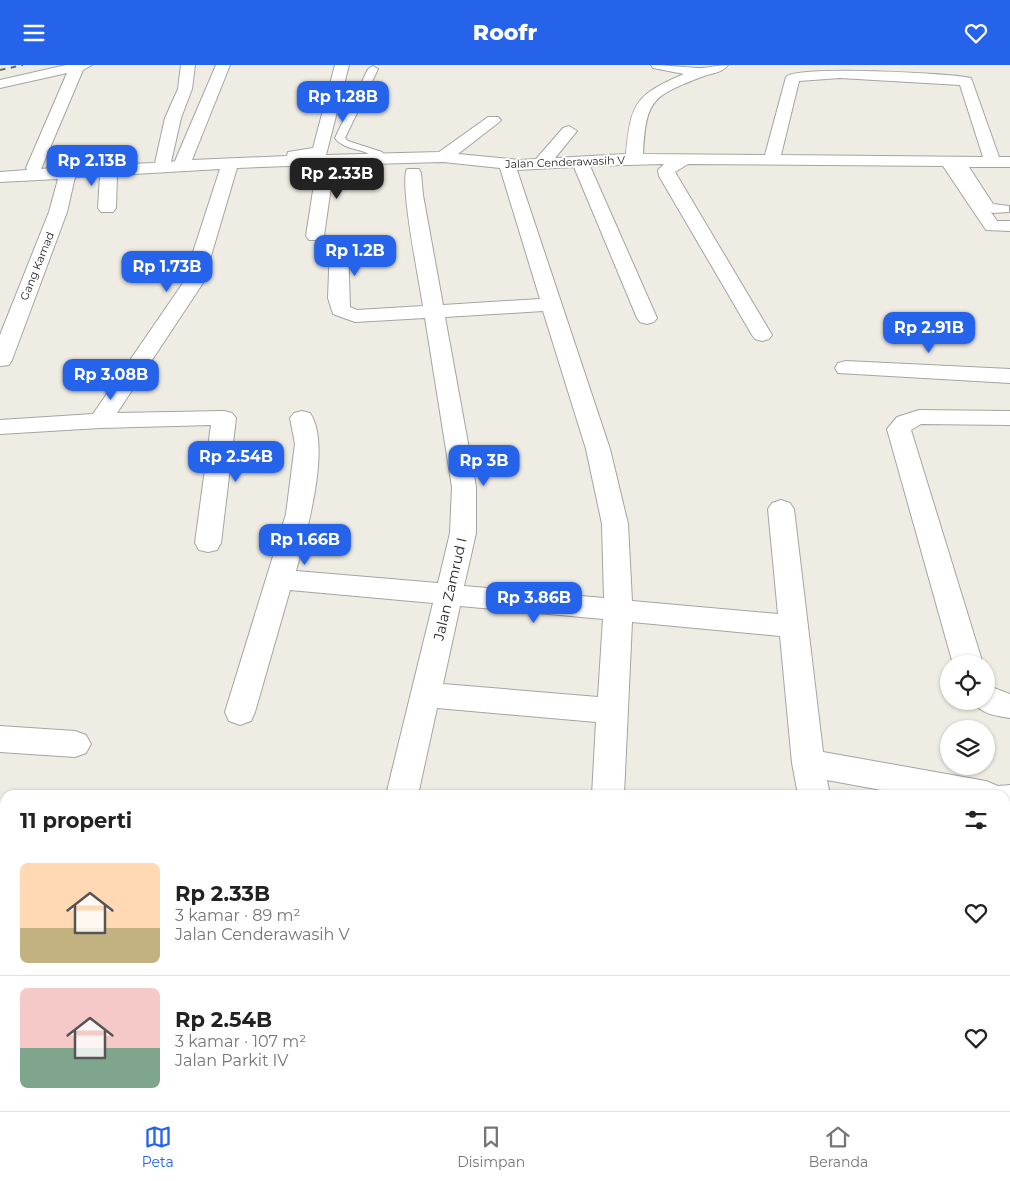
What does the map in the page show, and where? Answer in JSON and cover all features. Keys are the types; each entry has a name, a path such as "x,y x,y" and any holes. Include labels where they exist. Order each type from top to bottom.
{"street":[{"path":"0,171 163,163 173,118 185,89 188,65"},
{"path":"223,65 182,162 320,152 342,65"},
{"path":"658,65 699,73"},
{"path":"634,159 642,107 649,98 699,73 716,69 721,65"},
{"path":"0,84 81,66"},
{"path":"34,168 81,66"},
{"path":"772,160 793,77 840,74 966,81 993,162"},
{"path":"185,89 214,89"},
{"path":"443,157 493,120"},
{"path":"171,132 194,131"},
{"path":"541,164 570,131"},
{"name":"Jalan Cenderawasih V","path":"0,177 182,162 230,163 443,157 507,165 634,159 1010,162"},
{"path":"686,159 670,167 666,171 667,176 762,335"},
{"path":"315,236 326,160"},
{"path":"580,162 647,318"},
{"path":"100,421 193,283 230,163"},
{"path":"955,163 992,225 1007,217"},
{"path":"507,165 598,449 615,525 618,610 608,790"},
{"path":"107,208 109,169"},
{"name":"Gang Kamad","path":"1,360 58,212 68,171"},
{"name":"Jalan Zamrud I","path":"403,790 463,533 464,487 414,195 413,173"},
{"path":"339,246 338,298 340,310 355,315 551,304"},
{"path":"846,368 1010,376"},
{"path":"965,655 900,429 905,422 920,417 1010,417"},
{"path":"0,427 100,421 224,418 208,543"},
{"path":"240,711 299,514 307,444 302,418"},
{"path":"781,509 808,763 813,790"},
{"path":"279,579 793,625"},
{"path":"424,695 612,711"},
{"path":"995,703 1010,706"},
{"path":"0,739 75,744"},
{"path":"808,763 958,790"}],"lane":[{"path":"373,69 340,139 354,147 378,154 381,159"}],"railway":[{"path":"0,70 23,65"}]}
